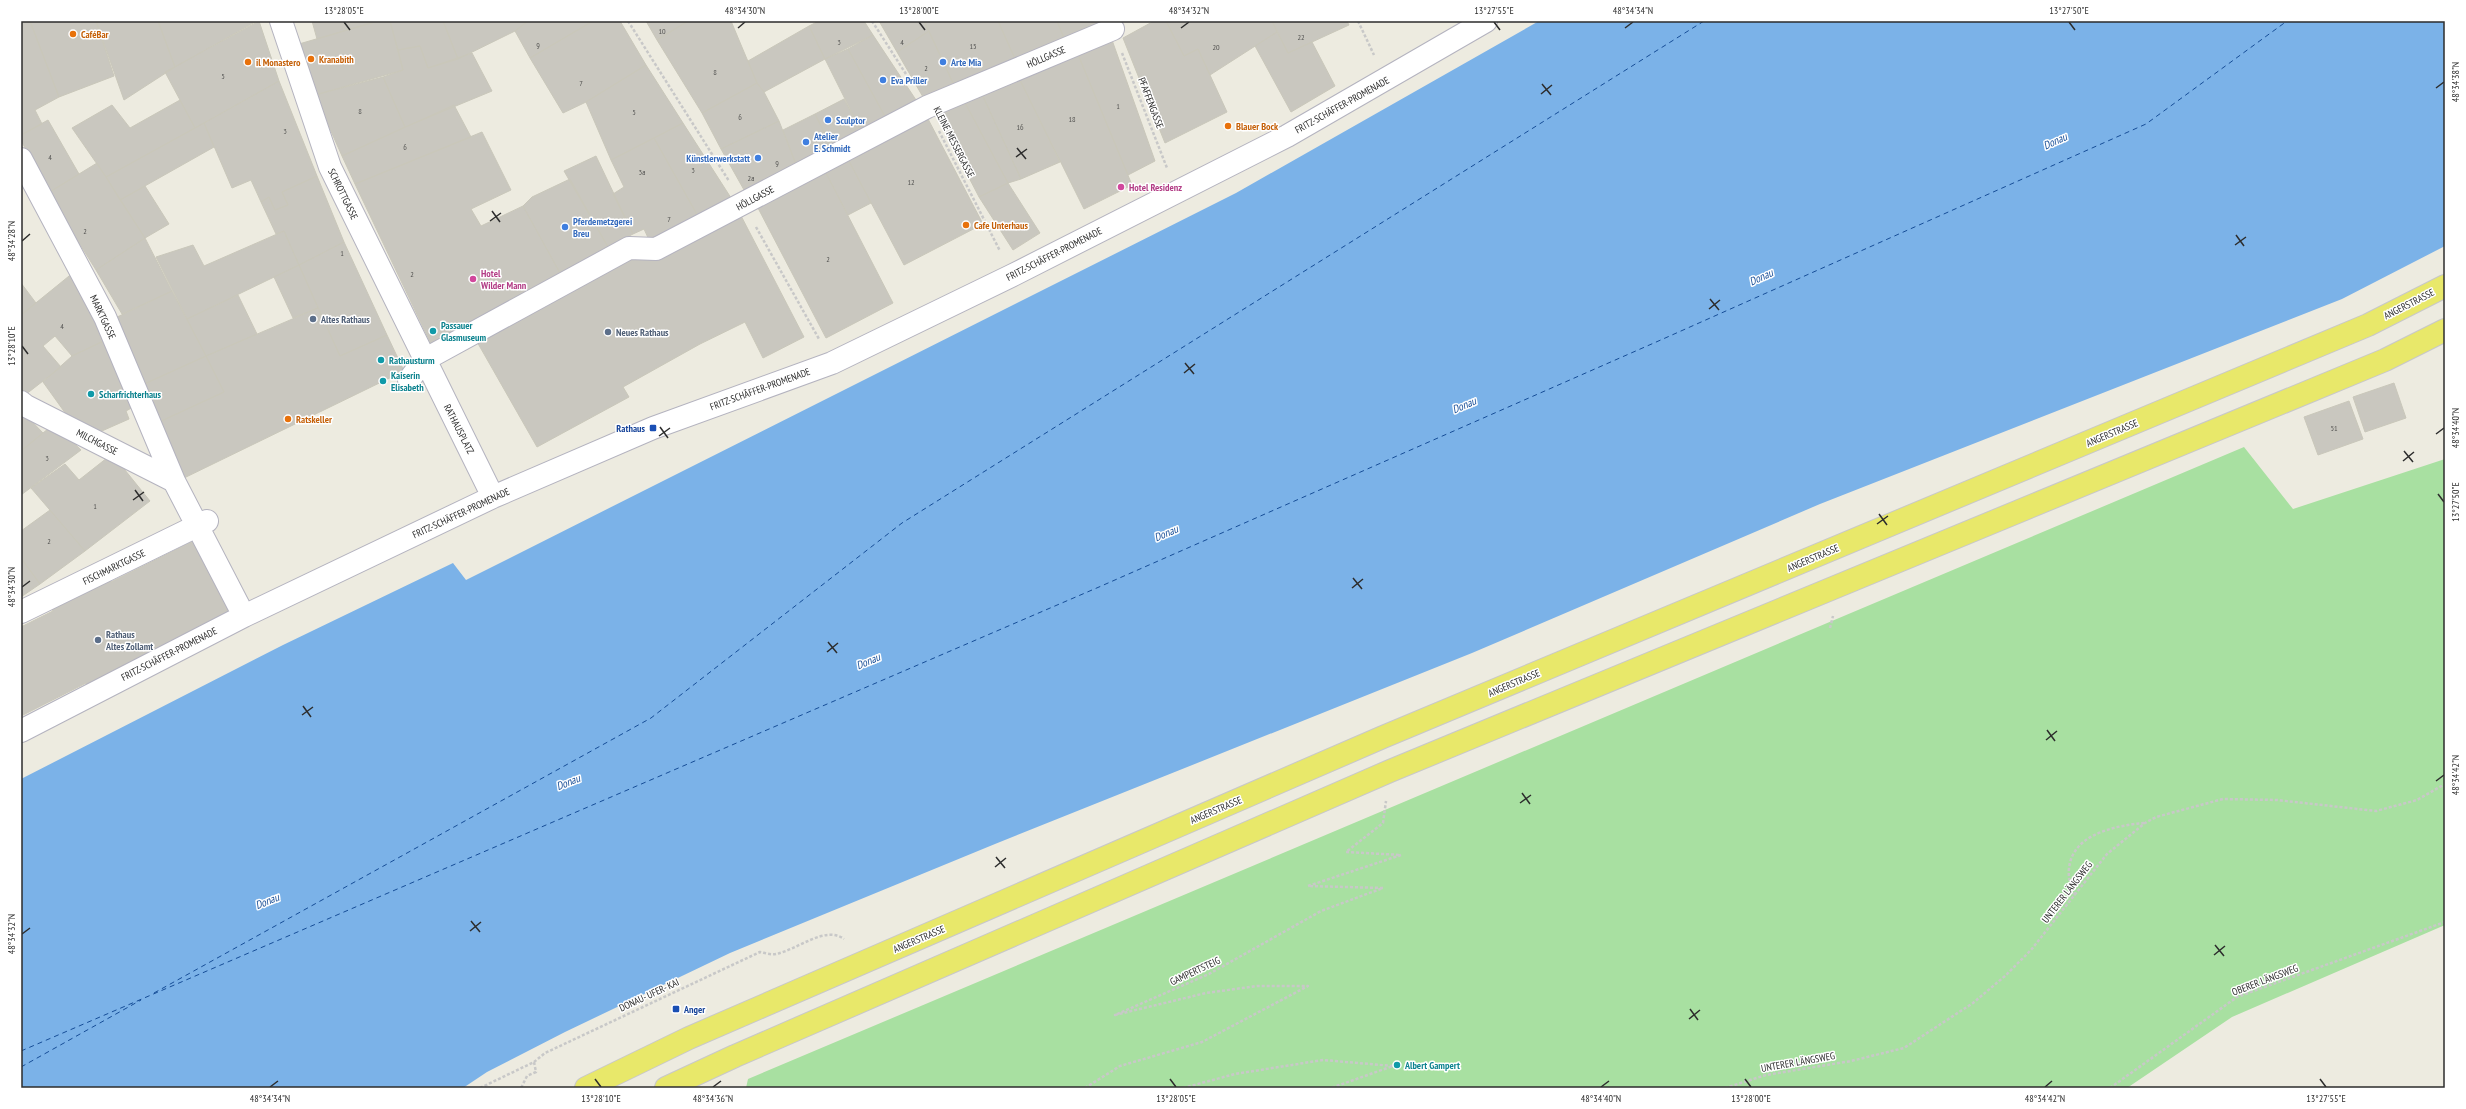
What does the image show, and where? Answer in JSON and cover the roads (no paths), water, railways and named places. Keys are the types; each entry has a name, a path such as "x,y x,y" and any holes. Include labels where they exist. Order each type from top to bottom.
{"main road":[{"name":"ANGERSTRASSE","path":"586,1088 689,1038 1383,737 2354,331 2445,286"},
{"path":"666,1088 735,1056 1390,771 2385,360 2445,330"}],"street":[{"name":"SCHROTTGASSE","path":"281,21 330,167 424,360"},
{"name":"FRITZ-SCHÄFFER-PROMENADE","path":"21,731 244,616 493,498 653,428 832,363 1013,275 1287,136 1486,21"},
{"name":"HÖLLGASSE","path":"409,380 424,360 629,248 656,249 927,107 1113,29"},
{"name":"MARKTGASSE","path":"21,159 105,317 174,481"},
{"name":"RATHAUSPLATZ","path":"424,360 493,498"},
{"name":"MILCHGASSE","path":"21,402 26,406 174,481"},
{"path":"174,481 203,523 244,616"},
{"name":"FISCHMARKTGASSE","path":"21,612 203,523"}],"water":[{"name":"Donau","path":"1539,21 2445,21 2445,246 2342,299 1820,504 1472,653 995,844 730,953 565,1032 487,1072 463,1088 21,1088 21,779 283,645 453,563 466,580 1236,193"}],"place":[{"name":"CaféBar","path":"73,34"},
{"name":"Kranabith","path":"311,59"},
{"name":"il Monastero","path":"248,62"},
{"name":"Arte Mia","path":"943,62"},
{"name":"Eva Priller","path":"883,80"},
{"name":"Sculptor","path":"828,120"},
{"name":"Blauer Bock","path":"1228,126"},
{"name":"Atelier E. Schmidt","path":"806,142"},
{"name":"Künstlerwerkstatt","path":"758,158"},
{"name":"Hotel Residenz","path":"1121,187"},
{"name":"Cafe Unterhaus","path":"966,225"},
{"name":"Pferdemetzgerei Breu","path":"565,227"},
{"name":"Hotel Wilder Mann","path":"473,279"},
{"name":"Altes Rathaus","path":"313,319"},
{"name":"Passauer Glasmuseum","path":"433,331"},
{"name":"Neues Rathaus","path":"608,332"},
{"name":"Rathausturm","path":"381,360"},
{"name":"Kaiserin Elisabeth","path":"383,381"},
{"name":"Scharfrichterhaus","path":"91,394"},
{"name":"Ratskeller","path":"288,419"},
{"name":"Rathaus","path":"653,428"},
{"name":"Rathaus Altes Zollamt","path":"98,640"},
{"name":"Anger","path":"676,1009"},
{"name":"Albert Gampert","path":"1397,1065"}]}
